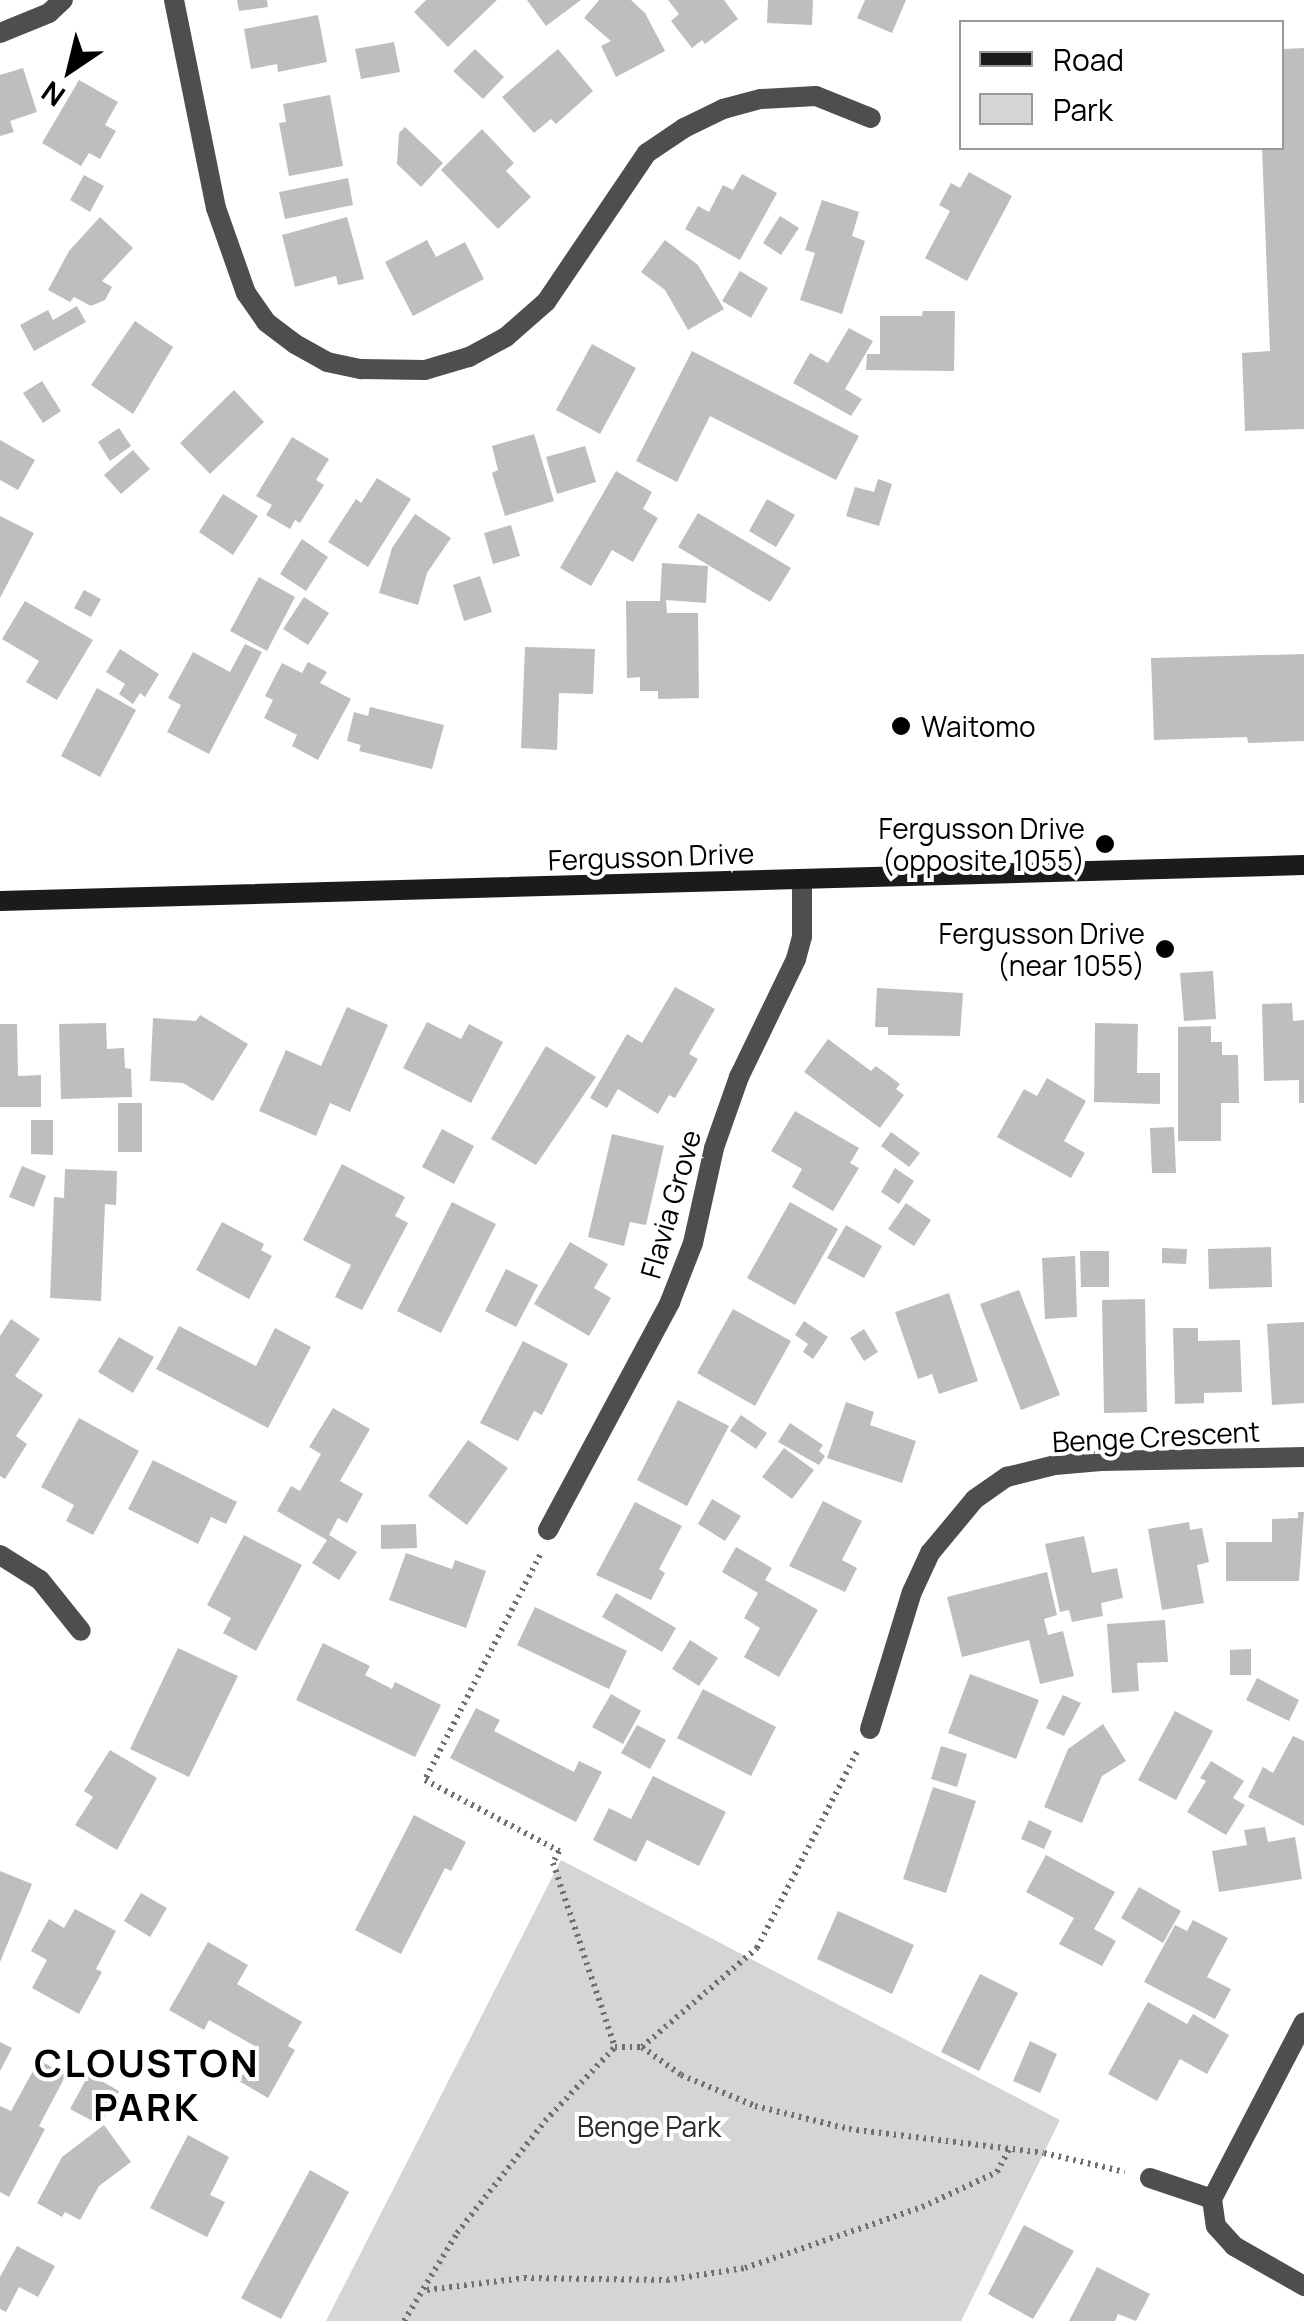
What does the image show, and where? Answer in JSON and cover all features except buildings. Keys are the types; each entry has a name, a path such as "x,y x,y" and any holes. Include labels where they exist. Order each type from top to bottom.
{"main road":[{"name":"Fergusson Drive","path":"0,902 1304,865"}],"street":[{"path":"0,33 49,13 63,0"},
{"path":"174,0 216,208 246,293 266,322 295,344 327,362 361,369 425,370 470,357 506,338 546,302 647,154 684,128 723,109 762,98 816,96 871,118"},
{"name":"Flavia Grove","path":"548,1530 670,1302 694,1243 714,1148 739,1077 796,959 802,936 802,879"},
{"name":"Benge Crescent","path":"870,1729 912,1592 930,1553 975,1499 1007,1477 1055,1465 1101,1461 1304,1457"},
{"path":"0,1555 40,1580 81,1632"},
{"path":"1304,2022 1212,2199 1216,2226 1234,2246 1304,2286"},
{"path":"1150,2178 1212,2199"}],"path":[{"path":"548,1530 535,1570 425,1780 559,1851 553,1863 615,2047"},
{"path":"642,2047 757,1948 837,1786 870,1729"},
{"path":"404,2321 457,2233 545,2121 615,2047 642,2047 681,2075 755,2106 849,2129 1044,2152 1150,2178"},
{"path":"426,2290 524,2278 667,2280 745,2268 922,2207 996,2172 1009,2149"}],"green space":[{"name":"Benge Park","path":"561,1860 1060,2120 961,2321 326,2321"}],"place":[{"name":"Waitomo","path":"901,726"},
{"name":"Fergusson Drive (opposite 1055)","path":"1105,844"},
{"name":"Fergusson Drive (near 1055)","path":"1165,949"}],"district":[{"name":"CLOUSTON PARK","path":"147,2085"}]}
